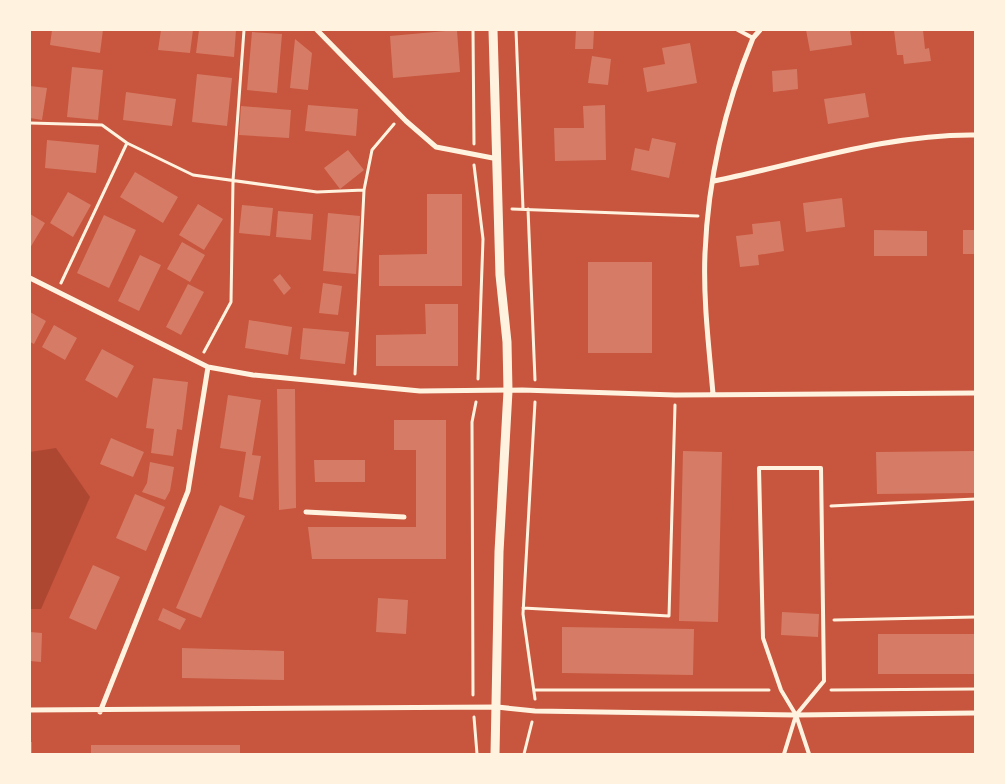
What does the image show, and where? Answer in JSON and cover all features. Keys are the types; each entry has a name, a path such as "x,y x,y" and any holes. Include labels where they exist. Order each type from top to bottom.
{"street":[{"path":"317,30 327,38 401,116 436,148 498,159"},
{"path":"493,30 500,275 507,342 508,391 499,552 495,754"},
{"path":"713,394 705,253 708,216 727,109 753,38 760,30"},
{"path":"714,181 868,147 949,135 975,135"},
{"path":"30,278 208,367 252,375 420,391 535,390 675,395 975,393"},
{"path":"100,712 188,491 208,367"},
{"path":"306,512 404,517"},
{"path":"30,710 100,712 497,707 535,711 796,715 975,714"}],"lane":[{"path":"738,30 753,38"},
{"path":"784,754 796,715 824,681 821,468 759,468 763,638 781,690 796,715 809,754"}],"path":[{"path":"198,362 231,302 233,181 244,30"},
{"path":"516,30 522,209"},
{"path":"355,385 364,190 372,150 401,116"},
{"path":"30,123 102,125 127,143 193,175 317,192 364,190"},
{"path":"57,292 127,143"},
{"path":"524,754 535,711 523,608 535,390 528,208"},
{"path":"499,209 528,208 708,216"},
{"path":"523,608 669,616 675,395"},
{"path":"822,507 975,499"},
{"path":"823,620 975,617"},
{"path":"818,690 975,689"},
{"path":"534,690 781,690"}],"shaded area":[{"path":"56,448 90,497 41,609 30,609 30,452"}],"building":[{"path":"52,30 103,30 100,53 50,45"},
{"path":"161,30 193,30 190,53 158,50"},
{"path":"199,30 236,30 234,57 196,53"},
{"path":"457,30 460,72 393,78 390,36"},
{"path":"576,30 594,30 593,49 575,49"},
{"path":"806,30 850,30 852,45 810,51"},
{"path":"894,30 923,30 925,49 929,48 931,61 904,64 903,55 897,55"},
{"path":"252,32 282,34 277,93 247,90"},
{"path":"295,39 312,53 308,90 290,88"},
{"path":"690,43 697,83 647,92 643,68 665,64 662,48"},
{"path":"592,56 611,59 608,85 588,83"},
{"path":"72,67 103,70 98,120 67,117"},
{"path":"797,69 798,89 773,92 772,71"},
{"path":"197,74 232,78 227,126 192,122"},
{"path":"30,86 47,88 42,120 30,118"},
{"path":"126,92 176,99 172,126 123,120"},
{"path":"865,93 869,117 828,124 824,99"},
{"path":"308,105 358,109 356,136 305,131"},
{"path":"605,105 606,160 555,161 554,128 584,128 583,106"},
{"path":"241,106 291,110 289,138 239,135"},
{"path":"652,138 676,143 669,178 631,170 635,148 649,151"},
{"path":"47,140 99,145 96,173 45,168"},
{"path":"348,150 364,170 340,189 324,168"},
{"path":"135,172 178,197 163,223 120,197"},
{"path":"68,192 91,205 73,237 50,223"},
{"path":"427,194 462,194 462,286 379,286 379,255 427,254"},
{"path":"842,198 845,227 806,232 803,203"},
{"path":"198,204 223,219 204,250 179,235"},
{"path":"242,205 273,208 270,236 239,233"},
{"path":"278,211 313,214 311,240 276,237"},
{"path":"328,213 360,216 356,274 323,271"},
{"path":"30,214 45,223 30,248"},
{"path":"104,215 136,230 109,288 77,273"},
{"path":"780,221 784,251 758,255 759,265 740,267 736,236 753,234 752,224"},
{"path":"874,230 927,231 927,256 874,256"},
{"path":"963,230 975,230 975,254 963,254"},
{"path":"182,242 205,255 190,282 167,269"},
{"path":"140,255 161,265 139,311 118,301"},
{"path":"588,262 652,262 652,353 588,353"},
{"path":"280,274 291,288 284,295 273,280"},
{"path":"323,283 342,286 338,315 319,313"},
{"path":"188,284 204,292 181,335 166,327"},
{"path":"425,304 458,304 458,366 376,366 376,335 426,334"},
{"path":"30,312 46,321 34,344 30,342"},
{"path":"249,320 292,327 288,355 245,348"},
{"path":"54,325 77,338 65,360 42,347"},
{"path":"303,328 349,332 345,364 300,359"},
{"path":"102,349 134,366 117,398 85,380"},
{"path":"153,378 188,382 182,430 177,429 173,456 151,453 154,429 146,428"},
{"path":"277,389 295,389 296,508 279,510"},
{"path":"228,395 261,400 252,455 261,456 253,500 239,497 246,452 220,448"},
{"path":"394,420 446,420 446,559 312,559 308,527 416,527 416,450 394,450"},
{"path":"111,438 144,452 133,477 100,464"},
{"path":"683,451 722,452 718,622 679,621"},
{"path":"975,451 975,493 877,494 876,452"},
{"path":"314,460 365,460 365,482 315,482"},
{"path":"150,462 174,467 170,491 165,500 142,492 147,483"},
{"path":"135,494 165,507 146,551 116,538"},
{"path":"220,505 245,516 201,618 176,608"},
{"path":"93,565 120,577 96,630 69,618"},
{"path":"378,598 408,600 406,634 376,632"},
{"path":"163,608 186,619 180,630 158,620"},
{"path":"782,612 819,614 818,637 781,635"},
{"path":"562,627 694,629 693,675 562,673"},
{"path":"30,632 42,633 41,662 30,661"},
{"path":"878,634 975,634 975,674 878,674"},
{"path":"182,648 284,651 284,680 182,678"},
{"path":"30,742 32,742 32,754 30,754"},
{"path":"91,745 240,745 240,754 91,754"}]}
